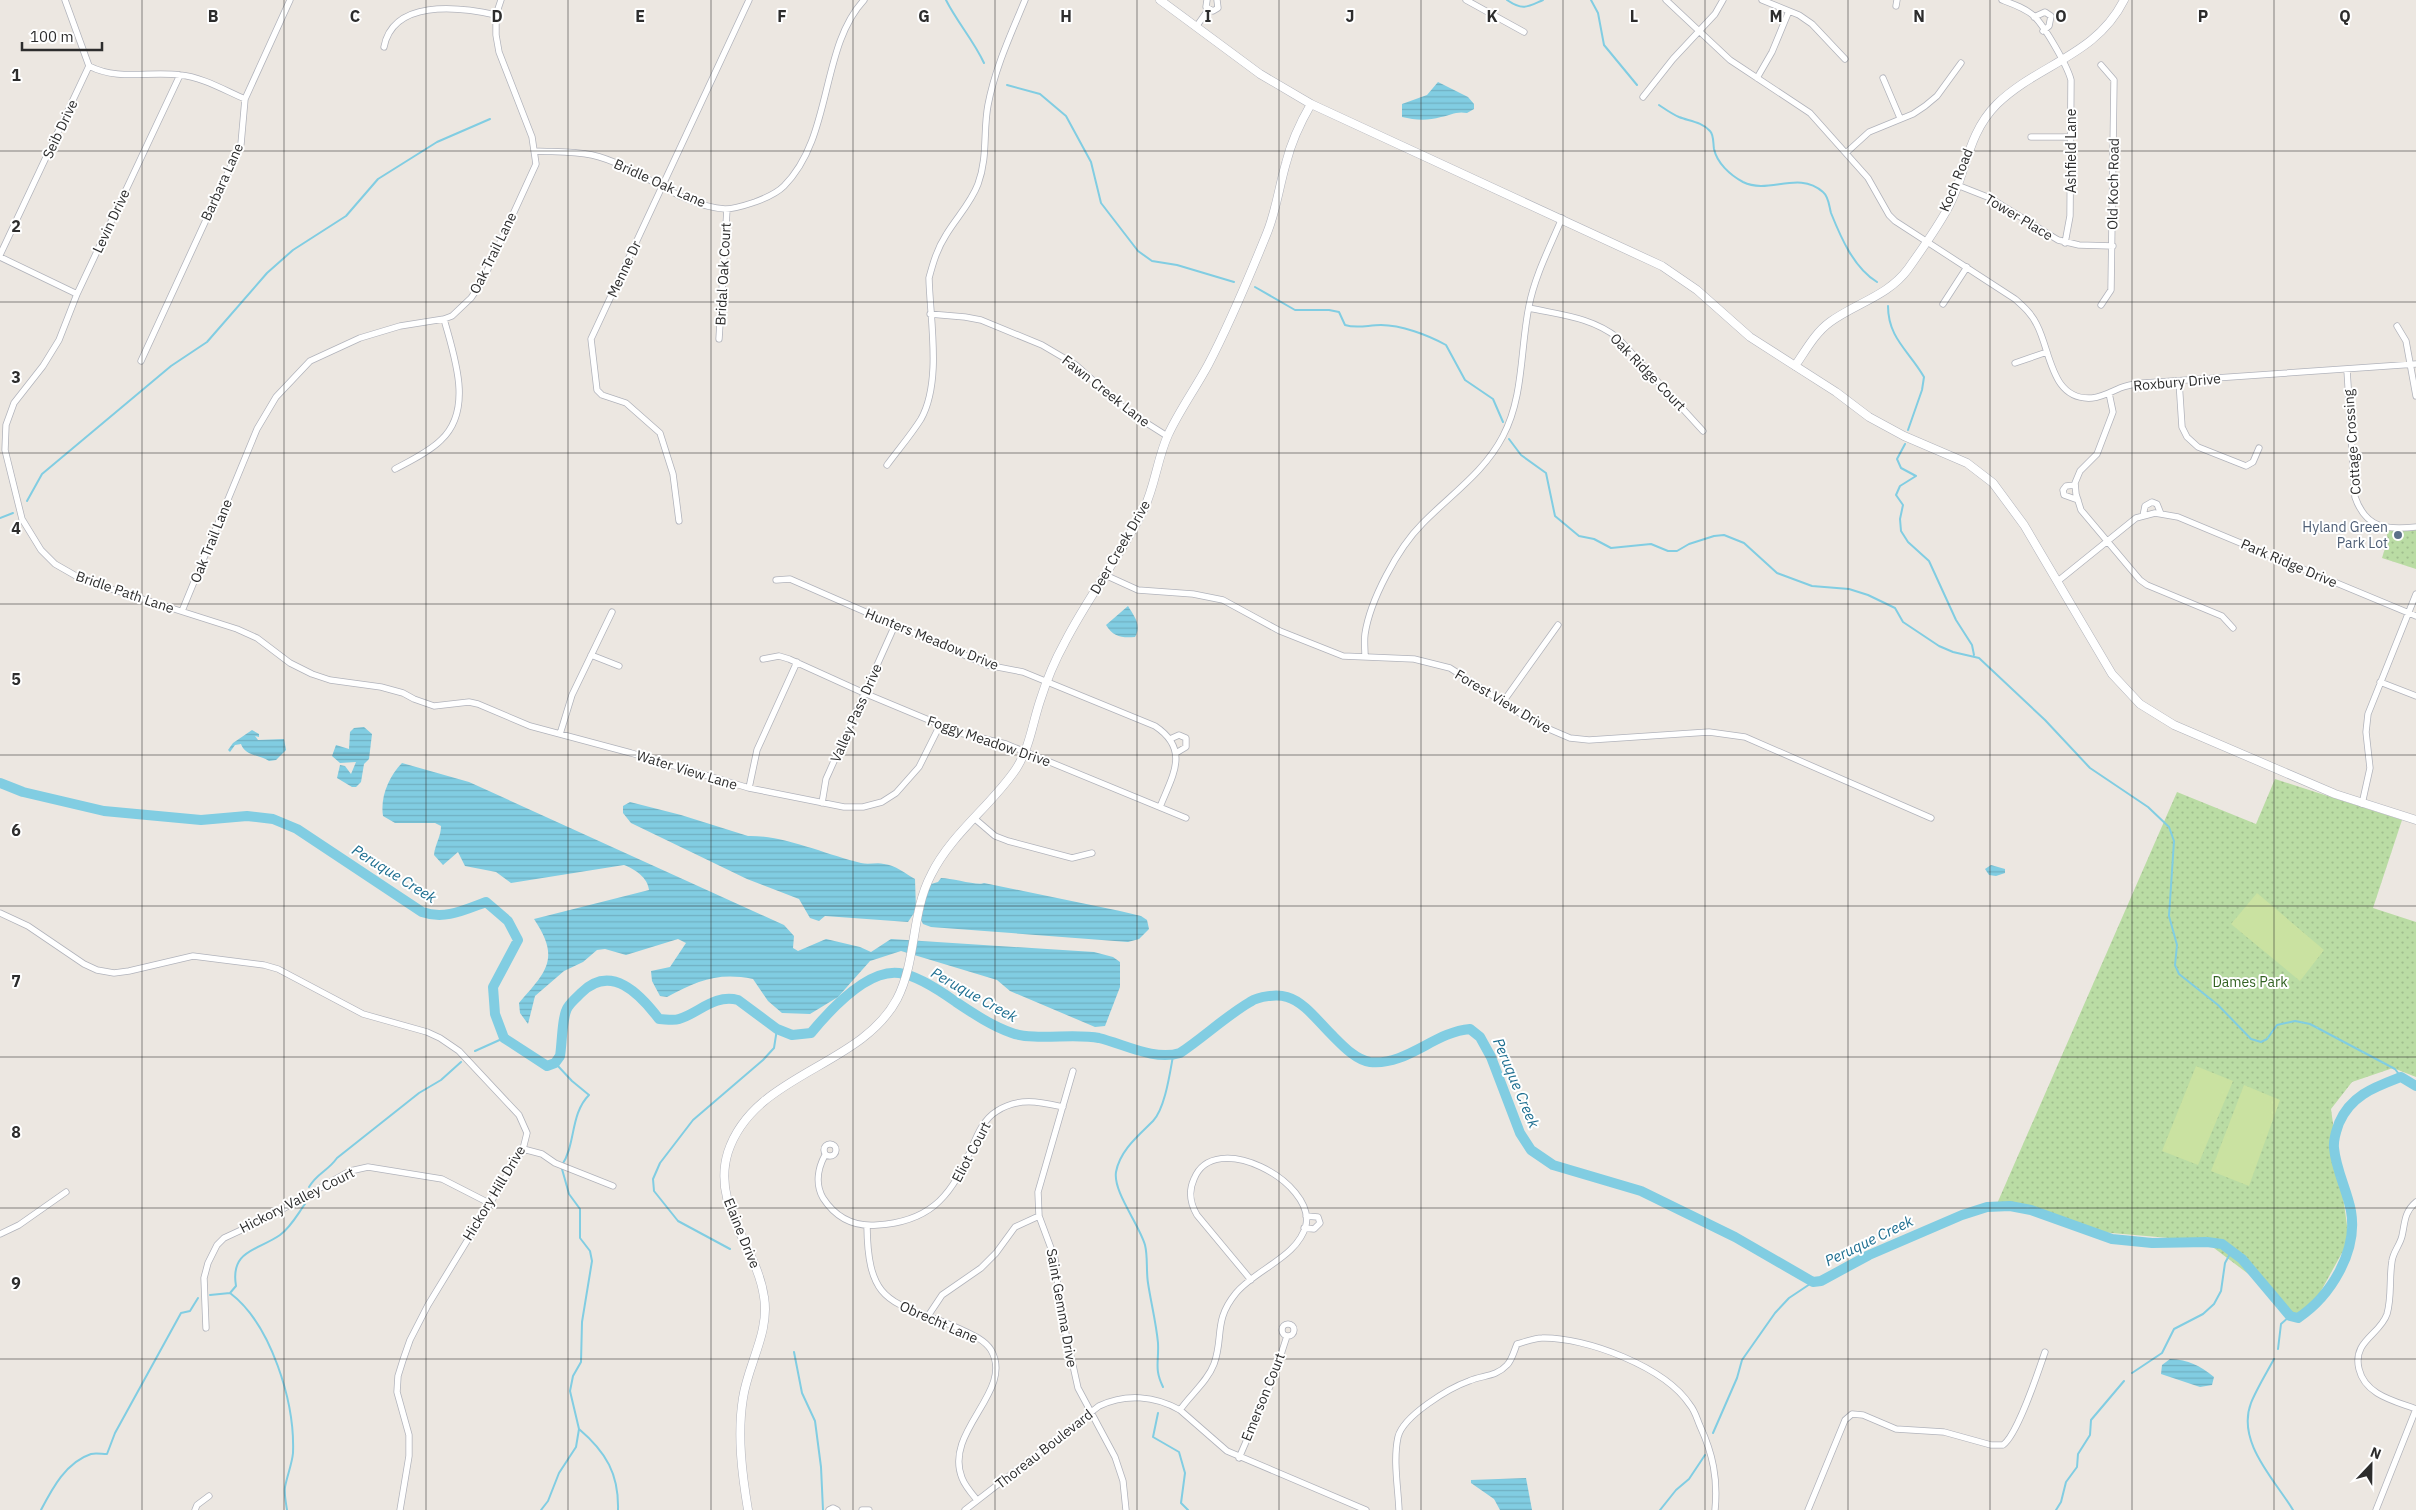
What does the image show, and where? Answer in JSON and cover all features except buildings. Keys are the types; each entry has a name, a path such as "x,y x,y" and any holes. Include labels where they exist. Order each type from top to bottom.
{"street":[{"path":"65,0 89,66 117,75 180,75 196,78 245,99"},
{"name":"Barbara Lane","path":"141,361 241,144 245,99 290,0"},
{"name":"Oak Trail Lane","path":"182,611 257,429 276,397 310,361 360,338 400,326 444,319 459,311 482,282 505,228 531,178 536,164 536,151 522,107 499,52 496,35 496,15 501,0"},
{"name":"Menne Dr","path":"679,521 673,474 660,433 626,403 602,395 597,390 590,347 591,339 664,187 749,0"},
{"name":"Bridle Oak Lane","path":"536,151 593,155 700,202 727,209 768,198 781,189 801,166 812,140 850,19 864,0"},
{"path":"887,465 922,417 928,399 932,379 929,278 932,266 946,236 977,186 984,166 988,106 1004,50 1025,0"},
{"path":"1160,0 1260,74 1310,104 1562,218 1662,266 1697,290 1750,338 1796,366 1886,427 1946,452 1981,472 1994,482 2014,508 2112,674 2140,704 2190,732 2308,783 2362,804 2416,820"},
{"path":"1207,0 1205,5 1208,10"},
{"path":"1208,10 1213,11 1217,9 1219,5 1217,0"},
{"path":"1466,0 1524,32"},
{"name":"Roxbury Drive","path":"1666,0 1730,60 1806,109 1847,152 1875,188 1889,215 2015,299 2029,311 2037,325 2055,376 2069,393 2090,398 2134,385 2413,365"},
{"path":"1643,96 1673,59 1715,14 1723,0"},
{"path":"1762,0 1789,11 1812,24 1846,59"},
{"path":"2002,0 2034,17 2045,12 2051,16 2049,26 2043,31"},
{"name":"Koch Road","path":"1796,366 1814,337 1830,322 1892,286 1907,270 1949,206 1969,147 1982,123 1998,104 2102,33 2124,0"},
{"path":"384,47 394,21 414,9 430,4 444,4 496,15"},
{"path":"1196,27 1208,10"},
{"path":"1757,78 1772,52 1789,11"},
{"name":"Ashfield Lane","path":"2034,17 2063,60 2071,80 2070,216 2066,243"},
{"path":"1847,152 1868,132 1913,114 1937,96 1961,63"},
{"name":"Old Koch Road","path":"2101,65 2114,80 2111,290 2101,306"},
{"name":"Seib Drive","path":"0,256 89,66"},
{"name":"Levin Drive","path":"43,366 59,340 76,294 180,75"},
{"path":"1883,78 1900,118"},
{"name":"Deer Creek Drive","path":"940,860 1014,772 1026,752 1039,703 1064,644 1147,501 1167,436 1208,364 1268,232 1289,153 1310,104"},
{"path":"2031,136 2071,137"},
{"name":"Tower Place","path":"1958,184 1990,198 2044,234 2066,243 2113,246"},
{"name":"Bridal Oak Court","path":"719,338 727,209"},
{"path":"1365,656 1364,634 1370,615 1389,569 1398,554 1421,524 1469,482 1489,459 1504,434 1520,386 1528,308 1534,284 1562,218"},
{"path":"0,256 76,294"},
{"path":"1943,304 1967,267"},
{"name":"Oak Ridge Court","path":"1528,308 1594,322 1605,328 1618,338 1703,431"},
{"name":"Fawn Creek Lane","path":"930,314 966,316 982,320 1042,345 1076,365 1126,410 1167,436"},
{"path":"395,469 442,440 457,414 460,402 460,389 444,319"},
{"path":"2397,326 2406,341 2413,365 2416,396"},
{"path":"2015,362 2047,352"},
{"name":"Bridle Path Lane","path":"43,366 14,404 4,437 9,471 22,519 28,532 41,550 64,570 83,580 182,611 256,638 290,663 312,674 330,680 381,687 403,693"},
{"name":"Cottage Crossing","path":"2347,370 2355,497 2360,511 2370,521 2384,528 2416,527"},
{"path":"2179,381 2182,427 2192,442 2246,466 2253,462 2260,448"},
{"path":"2109,393 2113,402 2113,412 2097,454 2080,471 2075,485 2081,510 2140,580 2147,585 2222,616 2232,628"},
{"path":"2075,485 2066,486 2063,490 2064,495 2078,500"},
{"name":"Park Ridge Drive","path":"2143,516 2145,506 2152,502 2157,504 2161,514"},
{"name":"Park Ridge Drive","path":"2058,581 2126,525 2143,516 2161,514 2178,517 2416,616"},
{"name":"Forest View Drive","path":"1105,574 1138,590 1193,594 1223,600 1262,622 1343,656 1414,659 1443,666 1466,677 1502,702 1554,732 1589,740 1710,732 1745,737 1931,818"},
{"name":"Hunters Meadow Drive","path":"776,580 790,579 987,665 1024,672 1155,726 1170,738 1179,735 1186,738 1186,747 1176,753 1177,765 1160,807"},
{"path":"2362,804 2370,768 2366,723 2380,682 2416,594"},
{"path":"560,734 567,706 612,612"},
{"name":"Valley Pass Drive","path":"822,802 826,779 895,625"},
{"path":"1502,702 1558,626"},
{"path":"591,655 619,666"},
{"name":"Foggy Meadow Drive","path":"763,659 780,656 797,662 864,694 940,725 960,733 993,739 1186,818"},
{"path":"749,788 757,750 797,662"},
{"path":"2380,682 2416,696"},
{"name":"Water View Lane","path":"403,693 434,706 469,702 478,704 530,726 749,788 844,807 862,807 882,802 896,793 920,767 940,725"},
{"path":"1170,738 1176,753"},
{"path":"974,818 995,836 1008,841 1072,858 1092,853"},
{"name":"Elaine Drive","path":"748,1510 742,1466 741,1414 746,1382 765,1320 764,1296 759,1273 731,1214 725,1189 724,1166 732,1141 741,1127 766,1101 792,1081 840,1053 879,1024 895,1003 912,955 926,885 940,860"},
{"name":"Hickory Hill Drive","path":"0,913 28,926 84,964 97,970 114,973 129,971 193,956 264,965 278,969 363,1014 427,1032 440,1038 459,1051 519,1114 527,1133 523,1149 428,1305 410,1340 398,1376 397,1392 408,1435 409,1456 400,1510"},
{"name":"Saint Gemma Drive","path":"1073,1071 1038,1192 1039,1216 1055,1259 1060,1307 1078,1388 1115,1457 1123,1481 1126,1510"},
{"name":"Eliot Court","path":"825,1155 818,1175 821,1195 838,1216 854,1224 867,1226 911,1220 936,1206 954,1183 980,1128 998,1110 1026,1101 1063,1107"},
{"path":"523,1149 542,1154 555,1163 613,1186"},
{"path":"1180,1410 1207,1378 1212,1368 1216,1358 1219,1328 1228,1303 1239,1290 1295,1245 1304,1228 1306,1216 1300,1199 1276,1174 1233,1157 1221,1157 1210,1161 1198,1172 1190,1192 1193,1208 1251,1280"},
{"name":"Hickory Valley Court","path":"206,1328 204,1278 208,1263 217,1245 224,1238 350,1171 368,1167 442,1179 489,1203"},
{"path":"0,1234 19,1225 66,1192"},
{"path":"2376,1510 2416,1409 2383,1396 2370,1388 2361,1376 2358,1363 2362,1346 2382,1324 2387,1313 2392,1258 2401,1240 2405,1217 2416,1202"},
{"path":"928,1316 942,1295 981,1268 996,1253 1015,1227 1039,1216"},
{"path":"1304,1228 1314,1229 1320,1223 1318,1217 1306,1216"},
{"name":"Obrecht Lane","path":"867,1226 868,1260 882,1293 896,1303 967,1332 985,1343 992,1350 996,1364 991,1389 966,1433 958,1455 963,1480 977,1500"},
{"name":"Emerson Court","path":"1239,1458 1272,1379 1287,1336"},
{"path":"1399,1510 1398,1436 1404,1425 1417,1413 1458,1386 1499,1372 1508,1364 1517,1344 1540,1338 1560,1339 1608,1351 1649,1369 1670,1384 1690,1404 1706,1438 1716,1470 1715,1510"},
{"path":"1808,1510 1845,1420 1852,1414 1863,1415 1896,1429 1944,1432 1991,1445 2003,1445 2010,1438 2022,1414 2045,1352"},
{"name":"Thoreau Boulevard","path":"966,1510 1090,1412 1104,1403 1135,1397 1155,1399 1180,1410 1216,1444 1239,1458 1366,1510"},
{"path":"195,1510 197,1505 209,1496"},
{"path":"828,1510 833,1508 837,1510"},
{"path":"862,1510 869,1510"}],"green space":[{"path":"2416,530 2416,569 2382,558 2387,542 2387,531"},
{"name":"Dames Park","path":"2275,779 2402,820 2373,908 2416,922 2416,1077 2393,1068 2352,1082 2331,1109 2349,1240 2316,1300 2293,1317 2281,1309 2263,1285 2210,1245 2169,1238 2100,1232 2027,1206 1996,1206 2177,792 2256,824"},
{"path":"2257,893 2324,950 2300,981 2231,924"},
{"path":"2196,1066 2233,1081 2198,1165 2162,1151"},
{"path":"2244,1085 2280,1100 2249,1186 2211,1171"}],"water":[{"path":"1438,82 1468,97 1474,104 1474,109 1467,113 1457,113 1431,119 1402,117 1402,104 1427,95"},
{"path":"1128,606 1135,617 1138,628 1135,637 1118,636 1106,625"},
{"path":"364,727 372,734 369,759 364,764 361,782 356,787 352,787 337,778 340,765 345,766 351,774 356,762 340,763 332,756 336,745 349,749 350,732 354,728"},
{"path":"252,730 259,734 259,737 255,736 258,740 284,739 286,750 276,760 269,761 249,753 241,744 235,745 230,752 228,750 233,743"},
{"path":"402,763 469,782 784,925 794,936 793,948 798,951 826,939 860,947 871,952 891,939 1094,952 1113,957 1120,962 1120,987 1105,1026 1095,1027 1010,991 997,980 901,951 870,961 838,997 810,1014 782,1013 768,1001 753,979 740,977 708,979 688,986 667,997 660,996 652,981 651,971 670,967 686,943 678,939 626,955 605,949 597,950 583,962 564,971 535,996 528,1024 520,1013 519,1003 543,973 548,955 547,945 534,919 649,890 648,886 644,878 624,865 511,883 496,872 465,866 458,852 443,865 434,855 441,826 435,823 395,823 383,816 382,809 386,787"},
{"path":"630,802 681,815 748,836 790,842 861,863 881,863 892,866 915,879 916,910 908,922 825,916 819,921 810,918 799,899 747,879 631,823 623,813 623,806"},
{"path":"1991,865 2005,869 2005,873 1996,876 1989,875 1985,869"},
{"path":"941,878 984,883 1141,916 1147,920 1149,929 1139,939 1128,942 931,927 923,924 921,920 927,891 931,884 938,882"},
{"path":"2170,1359 2188,1362 2203,1369 2214,1377 2212,1385 2200,1387 2161,1374 2162,1365"},
{"path":"1526,1478 1532,1510 1500,1510 1494,1499 1471,1483 1471,1480"}],"waterway":[{"path":"946,0 984,63"},
{"path":"1507,0 1521,7 1543,0"},
{"path":"1591,0 1598,13 1604,45 1637,85"},
{"path":"1007,85 1040,94 1066,116 1091,162 1101,203 1138,251 1152,261 1177,265 1234,282"},
{"path":"1659,105 1676,116 1707,128 1712,135 1714,149 1721,164 1733,176 1743,182 1763,186 1804,183 1823,192 1828,199 1831,213 1849,252 1862,269 1877,282"},
{"path":"27,501 42,474 171,366 207,342 267,273 293,250 346,216 378,179 437,142 490,119"},
{"path":"1255,287 1295,310 1329,310 1339,312 1345,325 1354,327 1389,325 1423,334 1446,345 1465,380 1493,399 1503,422"},
{"path":"1888,306 1889,317 1895,336 1924,377 1922,390 1908,430"},
{"path":"1509,439 1521,455 1546,473 1555,516 1579,536 1594,539 1611,548 1651,544 1668,551 1677,551 1689,544 1714,536 1724,535 1744,543 1777,573 1812,586 1849,589 1868,595 1895,608 1903,622 1939,646 1953,652 1979,658 2045,720 2090,768 2148,807 2169,827 2174,841 2169,916 2177,945 2175,965 2179,974 2218,1005 2251,1039 2261,1042 2267,1039 2277,1025 2295,1021 2310,1024 2395,1069 2401,1077"},
{"path":"1905,444 1897,459 1901,468 1916,476 1900,486 1896,495 1903,505 1900,519 1901,531 1908,542 1929,561 1956,620 1972,645 1974,655"},
{"path":"0,518 13,513"},
{"name":"Peruque Creek","path":"0,783 23,792 104,811 201,820 247,816 273,819 297,829 422,912 439,915 447,914 462,911 486,902 508,921 518,940 493,987 495,1014 504,1038 547,1066 555,1063 560,1056 563,1023 568,1007 572,1001 592,984 603,981 614,981 624,985 643,1000 659,1019 679,1019 714,1002 729,999 738,1000 777,1029 792,1035 811,1033 828,1013 850,993 874,977 887,973 906,974 913,977 997,1027 1012,1033 1043,1037 1078,1036 1099,1038 1139,1051 1160,1055 1180,1053 1250,1002 1258,998 1273,996 1287,997 1300,1004 1350,1052 1370,1062 1396,1059 1444,1036 1470,1029 1480,1037 1491,1057 1520,1133 1531,1150 1553,1165 1641,1191 1735,1237 1813,1282 1821,1281 1869,1255 1962,1215 1987,1207 2010,1206 2031,1210 2112,1239 2152,1243 2207,1242 2222,1244 2242,1259 2290,1316 2298,1318 2310,1309 2331,1285 2340,1271 2350,1242 2351,1211 2334,1148 2334,1139 2344,1113 2350,1105 2365,1093 2401,1077 2416,1086"},
{"path":"730,1249 678,1221 654,1191 653,1179 660,1163 693,1120 763,1060 774,1048 777,1029"},
{"path":"475,1051 504,1038"},
{"path":"1163,1387 1158,1370 1158,1343 1148,1283 1145,1245 1118,1189 1116,1172 1126,1150 1136,1137 1153,1121 1161,1108 1173,1056"},
{"path":"309,1187 337,1158 419,1093 441,1080 461,1062"},
{"path":"547,1066 557,1065 589,1095 579,1111 569,1148 562,1165"},
{"path":"541,1510 548,1501 559,1473 576,1447 579,1429 570,1391 573,1376 581,1362 582,1322 592,1261 590,1251 580,1238 580,1209 569,1194 562,1169"},
{"path":"230,1293 236,1286 235,1274 241,1258 284,1232 305,1204"},
{"path":"2132,1373 2162,1353 2174,1329 2203,1314 2214,1304 2221,1291 2225,1263 2232,1250"},
{"path":"1713,1433 1737,1378 1742,1360 1775,1313 1789,1298 1813,1282"},
{"path":"210,1295 230,1293 245,1307 257,1324 278,1365 285,1388 293,1433 293,1453 285,1490 287,1510"},
{"path":"41,1510 61,1477 74,1463 91,1454 107,1454 115,1433 181,1313 190,1311 198,1298"},
{"path":"2278,1349 2281,1324 2290,1316"},
{"path":"794,1352 802,1393 815,1421 821,1467 823,1510"},
{"path":"2274,1359 2251,1403 2248,1418 2249,1432 2260,1460 2293,1510"},
{"path":"2056,1510 2061,1502 2066,1482 2077,1467 2078,1454 2090,1435 2091,1420 2124,1381"},
{"path":"1158,1413 1153,1437 1179,1452 1185,1473 1181,1503 1188,1510"},
{"path":"579,1429 597,1446 609,1465 616,1485 618,1510"},
{"path":"1660,1510 1676,1490 1689,1479 1705,1455"}],"place":[{"name":"Hyland Green Park Lot","path":"2398,535"}]}
